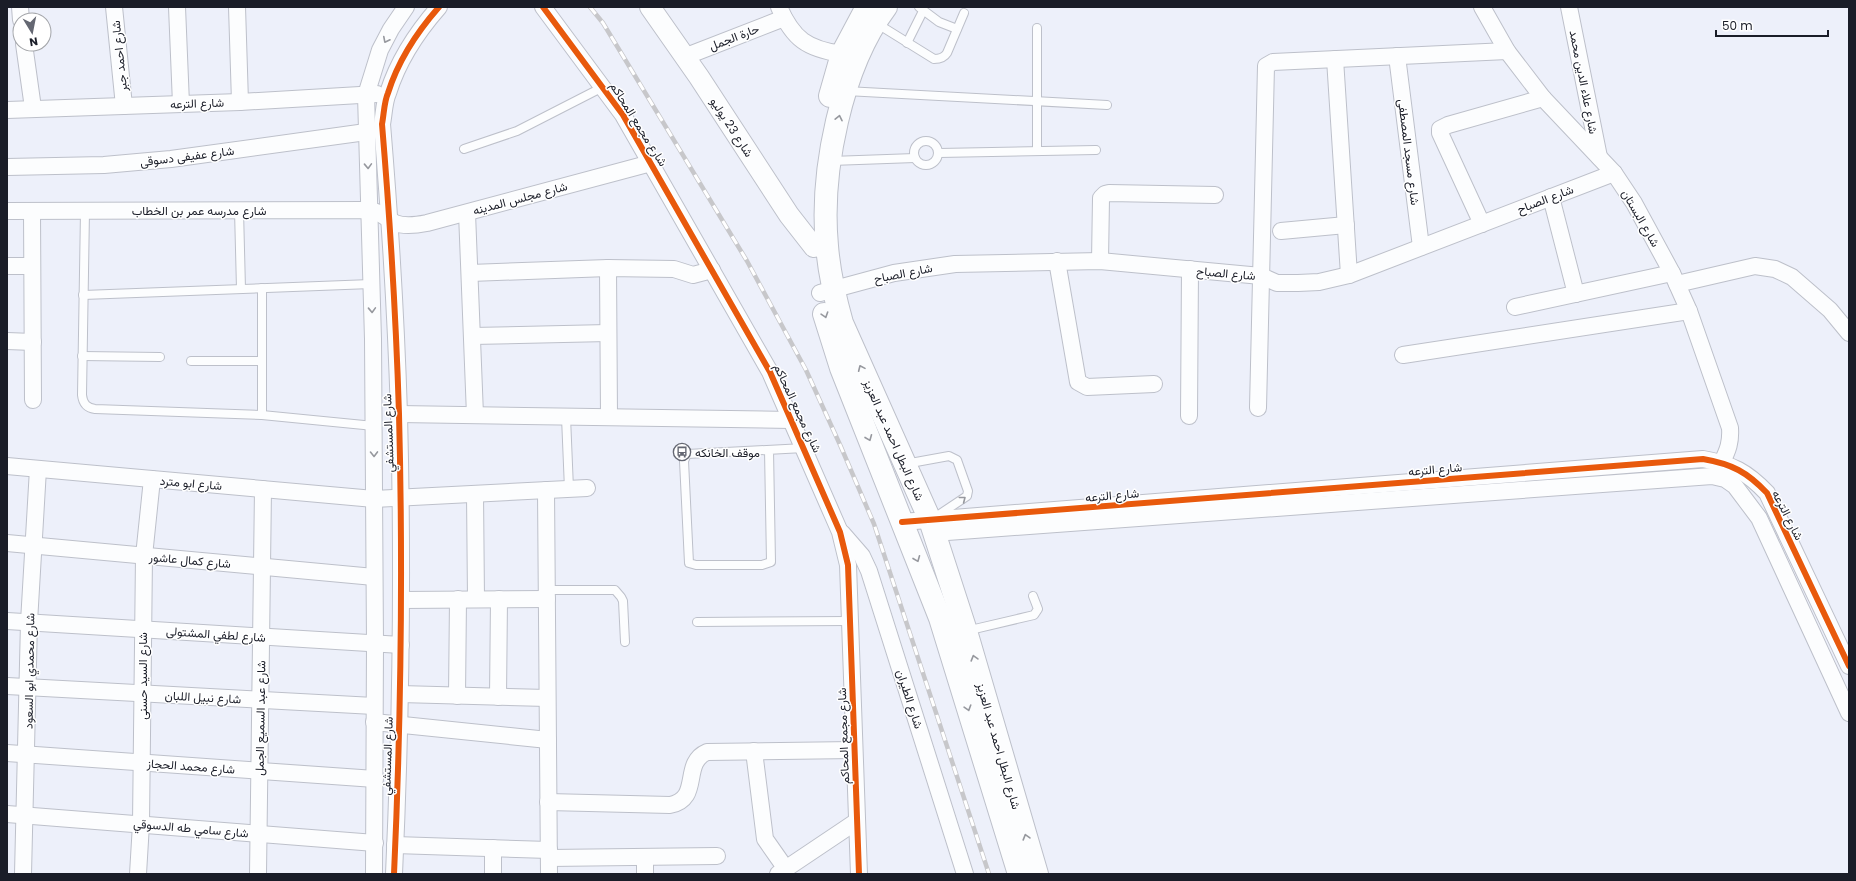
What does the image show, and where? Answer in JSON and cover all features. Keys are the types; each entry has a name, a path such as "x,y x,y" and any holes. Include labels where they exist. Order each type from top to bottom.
{"main road":[{"name":"شارع البطل احمد عبد العزيز","path":"876,12 842,54 825,113 814,180 814,247 827,292 932,526 966,631 1037,874"},
{"name":"شارع البطل احمد عبد العزيز","path":"876,12 845,91 830,161 826,199 827,292 822,308 841,368 940,618 1019,874"}],"street":[{"name":"شارع احمد جبر","path":"114,7 124,106"},
{"path":"177,7 181,104"},
{"path":"237,7 240,102"},
{"name":"شارع المستشفي","path":"374,874 374,426 370,210 366,132 366,95 380,50 391,29 406,7"},
{"name":"شارع المستشفي","path":"394,874 400,725 401,498 399,414 389,218 382,124 387,94 404,56 415,36 439,7"},
{"name":"شارع مجمع المحاكم","path":"543,7 623,115 770,372 840,532 848,565 859,874"},
{"name":"شارع 23 يوليو","path":"650,7 789,215 814,247"},
{"name":"شارع البستان","path":"1482,7 1506,51 1542,98 1614,173 1634,203 1689,311 1730,428 1731,440 1728,452 1722,462"},
{"name":"شارع علاء الدين محمد","path":"1569,7 1599,156"},
{"path":"782,12 790,29 810,47 825,52 842,54"},
{"name":"حارة الجمل","path":"684,57 782,12"},
{"path":"1258,408 1265,69 1268,64 1273,62 1506,51"},
{"path":"25,52 32,108"},
{"name":"شارع مسجد المصطفى","path":"1397,56 1421,247"},
{"path":"1335,59 1349,274"},
{"name":"شارع الترعه","path":"7,110 240,102 387,94"},
{"path":"1482,224 1440,133 1440,129 1448,125 1542,98"},
{"name":"شارع عفيفى دسوقى","path":"7,167 104,165 171,159 366,132"},
{"name":"شارع مجلس المدينه","path":"389,218 396,223 412,226 651,164"},
{"name":"شارع الصباح","path":"827,292 894,273 955,264 1057,261 1100,261 1261,276 1277,283 1298,284 1319,282 1349,274 1614,173"},
{"path":"1100,261 1101,198 1105,194 1215,195"},
{"path":"1551,197 1576,294"},
{"name":"شارع مدرسه عمر بن الخطاب","path":"7,211 370,210 380,212 389,218"},
{"path":"32,211 33,400"},
{"path":"466,213 470,273 475,415"},
{"path":"1281,231 1346,225"},
{"path":"1057,261 1078,382 1087,387 1154,384"},
{"path":"7,266 32,266"},
{"path":"1514,307 1576,294 1756,266 1775,268 1792,277 1830,310 1849,333"},
{"path":"470,273 608,268 674,269 693,275 712,270"},
{"path":"608,268 609,417"},
{"path":"1189,416 1190,269"},
{"path":"1403,355 1689,311"},
{"path":"472,336 608,333"},
{"path":"7,341 32,342"},
{"path":"399,414 792,420"},
{"name":"شارع الترعه","path":"932,526 1703,459 1722,462 1739,469 1754,480 1767,493 1849,666"},
{"name":"شارع ابو مترد","path":"7,466 374,499 587,488"},
{"name":"شارع محمدي ابو السعود","path":"24,874 27,687 38,469"},
{"name":"شارع الترعه","path":"902,522 932,526 1712,476 1725,479 1735,486 1759,518 1849,713"},
{"name":"شارع السيد حسنى","path":"138,874 141,824 144,556 152,479"},
{"name":"شارع عبد السميع الجمل","path":"258,874 263,489"},
{"path":"546,490 549,861"},
{"path":"475,494 476,599"},
{"name":"شارع الطيران","path":"840,532 855,548 869,571 965,874"},
{"name":"شارع كمال عاشور","path":"7,543 374,577"},
{"path":"401,600 499,599 547,594"},
{"path":"457,696 458,599"},
{"path":"498,697 499,599"},
{"name":"شارع لطفي المشتولى","path":"7,620 401,645"},
{"name":"شارع نبيل اللبان","path":"7,686 260,701 374,714 400,725 548,740"},
{"path":"400,694 547,698"},
{"path":"548,802 676,804 682,801 689,790 695,762 702,754 707,752 854,750"},
{"path":"754,751 765,839 782,871 857,821"},
{"name":"شارع محمد الحجاز","path":"7,752 375,779"},
{"name":"شارع سامي طه الدسوقي","path":"7,814 375,843"},
{"path":"395,844 493,848 549,861 717,856"},
{"path":"492,874 493,848"},
{"path":"645,857 645,874"}],"lane":[{"path":"907,43 921,9 939,22 957,29"},
{"path":"876,12 907,43 934,59 942,58 947,53 964,13"},
{"path":"1037,28 1038,151"},
{"path":"464,149 516,131 603,87"},
{"path":"845,91 1107,105"},
{"path":"926,141 935,144 939,153 935,162 927,166 918,162 915,158 915,149 922,142 926,141"},
{"path":"939,153 1096,150"},
{"path":"830,161 915,158"},
{"path":"239,210 240,289"},
{"path":"85,211 82,356 82,395 84,404 91,408 262,415 374,426"},
{"path":"84,294 371,284"},
{"path":"262,288 262,415"},
{"path":"82,356 160,357"},
{"path":"191,361 262,361"},
{"path":"566,417 569,489"},
{"path":"770,450 771,562 762,565 696,565 689,563 684,457 690,454 804,448"},
{"path":"904,464 949,456 957,460 968,491 968,496 932,526"},
{"path":"547,594 615,590 623,601 625,642"},
{"path":"966,631 1034,614 1038,609 1033,596"},
{"path":"697,622 849,621"}],"railway":[{"path":"590,7 603,23 747,261 806,370 874,524 989,874"}],"cycle path":[{"path":"394,874 401,644 401,529 398,378 382,124 385,104 397,70 409,47 423,26 439,7"},
{"path":"543,7 623,115 770,372 840,532 848,565 859,874"},
{"path":"902,522 1703,459 1731,466 1746,474 1767,493 1849,666"}],"place":[{"name":"موقف الخانكه","path":"682,452"}]}
